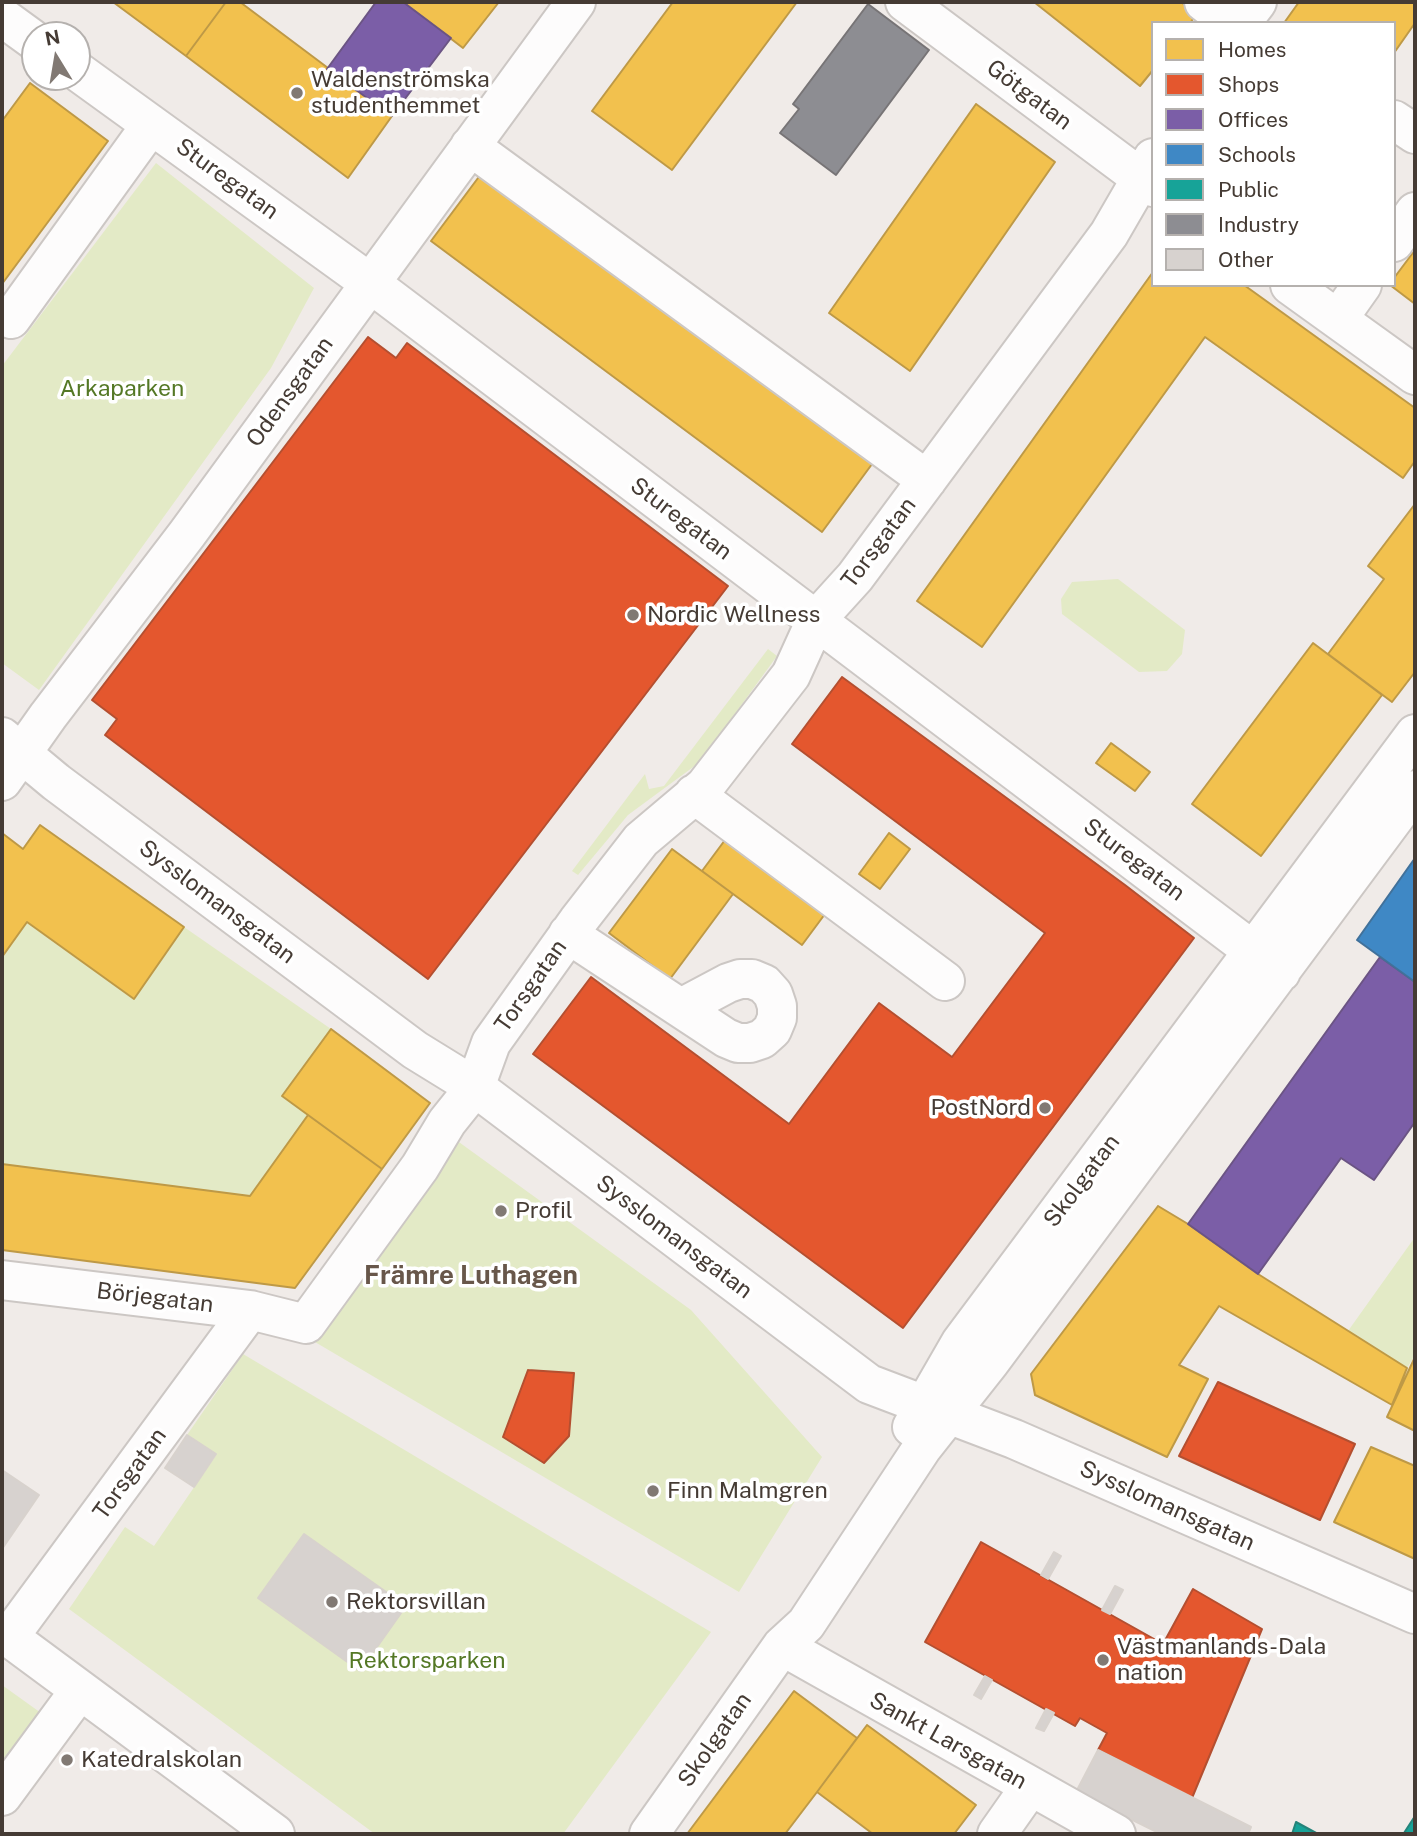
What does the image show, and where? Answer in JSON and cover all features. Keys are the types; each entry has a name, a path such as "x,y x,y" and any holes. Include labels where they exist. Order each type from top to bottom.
{"street":[{"name":"Odensgatan","path":"9,757 48,716 187,534 576,2"},
{"name":"Götgatan","path":"905,2 1149,175"},
{"path":"1204,2 1228,21"},
{"path":"1243,21 1257,2"},
{"name":"Sturegatan","path":"91,81 370,283 1267,962"},
{"path":"1396,121 1415,134"},
{"path":"11,319 151,125"},
{"path":"470,146 927,480"},
{"name":"Torsgatan","path":"306,1324 420,1167 447,1122 475,1087 491,1043 568,934 640,840 705,786 792,674 816,620 855,577 1110,234 1149,175"},
{"path":"1293,287 1415,376"},
{"path":"1338,319 1361,287"},
{"name":"Skolgatan","path":"649,1834 782,1646 792,1603 905,1442 990,1362 1267,962 1415,734"},
{"name":"Sysslomansgatan","path":"9,757 56,782 415,1050 475,1087 869,1384 1014,1439 1415,1614"},
{"name":"Skolgatan","path":"1267,962 1415,790"},
{"path":"694,794 945,981"},
{"path":"568,934 681,1008"},
{"name":"Börjegatan","path":"2,1280 250,1310 306,1324"},
{"name":"Torsgatan","path":"5,1635 250,1310"},
{"path":"5,1635 275,1834"},
{"name":"Sankt Larsgatan","path":"782,1646 1115,1834"},
{"path":"2,1796 80,1690"},
{"path":"997,1834 1030,1787"}],"green space":[{"name":"Arkaparken","path":"156,163 314,288 271,368 39,690 2,663 2,366"},
{"path":"1118,579 1185,630 1182,654 1167,671 1139,672 1062,614 1061,599 1072,582"},
{"path":"768,649 777,656 700,762 628,815 578,875 572,871 645,774 649,789 664,786"},
{"path":"27,922 134,998 184,927 331,1029 282,1096 308,1115 250,1196 2,1164 2,957"},
{"path":"445,1132 691,1310 822,1457 739,1592 298,1332"},
{"path":"1415,1237 1415,1355 1407,1368 1348,1331"},
{"name":"Rektorsparken","path":"243,1354 711,1632 563,1834 375,1834 69,1609 125,1527 154,1546 216,1455 187,1435"},
{"path":"2,1685 48,1718 2,1781"}],"building: Homes":[{"path":"113,2 226,2 186,56"},
{"name":"Waldenströmska studenthemmet","path":"226,2 240,2 392,116 348,178 186,56"},
{"path":"403,2 499,2 463,48"},
{"path":"673,2 797,2 672,170 592,111"},
{"path":"1034,2 1181,2 1197,14 1192,21 1151,21 1151,72 1140,86"},
{"path":"1299,2 1415,2 1415,23 1396,50 1396,21 1285,21"},
{"path":"24,91 41,91 108,141 2,284 2,121"},
{"path":"976,104 1055,162 910,371 829,313"},
{"path":"484,170 875,460 822,532 431,241"},
{"path":"1415,250 1415,304 1393,287 1396,287 1396,275"},
{"path":"1151,275 1151,287 1247,287 1415,408 1415,461 1403,478 1205,337 982,647 917,601"},
{"path":"1415,504 1415,672 1392,702 1328,654 1384,579 1368,566"},
{"path":"1313,643 1382,695 1261,856 1192,804"},
{"path":"1111,743 1150,772 1135,791 1096,763"},
{"path":"40,825 184,927 134,999 27,922 2,957 2,833 23,849"},
{"path":"889,833 910,849 880,889 859,874"},
{"path":"725,840 825,914 802,945 702,871"},
{"path":"672,849 733,894 670,979 609,933"},
{"path":"331,1029 430,1103 382,1169 282,1096"},
{"path":"308,1115 382,1169 295,1288 2,1250 2,1164 250,1196"},
{"path":"1158,1206 1258,1274 1407,1368 1392,1405 1219,1306 1179,1365 1208,1379 1167,1457 1035,1395 1031,1374"},
{"path":"1415,1357 1415,1431 1387,1417"},
{"path":"1371,1447 1415,1466 1415,1559 1334,1522"},
{"path":"794,1691 857,1738 817,1792 785,1834 687,1834"},
{"path":"867,1725 976,1805 954,1834 873,1834 817,1792"}],"building: Shops":[{"path":"368,337 396,358 407,343 728,586 428,979 105,735 117,719 92,700"},
{"path":"842,677 1194,938 903,1328 533,1054 591,977 789,1124 879,1003 952,1057 1045,933 792,744"},
{"path":"528,1370 574,1373 569,1436 544,1463 503,1437"},
{"path":"1218,1382 1355,1444 1320,1520 1179,1456"},
{"name":"Västmanlands-Dala nation","path":"981,1542 1163,1644 1193,1589 1262,1629 1192,1798 1098,1750 1107,1733 1080,1718 1075,1726 925,1642"}],"building: Offices":[{"path":"376,2 403,2 451,38 392,116 327,69"},
{"path":"1380,957 1415,982 1415,1122 1374,1180 1341,1158 1258,1274 1188,1224"}],"building: Schools":[{"path":"1415,858 1415,982 1357,940"}],"building: Public":[{"path":"1415,1816 1415,1834 1404,1833"},
{"path":"1296,1822 1318,1834 1292,1834"}],"building: Industry":[{"path":"868,4 929,50 836,175 780,133 799,109 793,104"}],"building: Other":[{"path":"187,1435 216,1454 194,1487 165,1468"},
{"path":"2,1470 39,1495 2,1549"},
{"name":"Rektorsvillan","path":"304,1534 406,1606 360,1671 258,1598"},
{"path":"1054,1552 1061,1556 1048,1579 1041,1575"},
{"path":"1115,1586 1123,1590 1110,1614 1102,1610"},
{"path":"985,1676 992,1680 981,1699 974,1695"},
{"path":"1046,1709 1054,1713 1044,1731 1036,1728"},
{"path":"1098,1750 1251,1827 1248,1834 1161,1834 1076,1792"}],"place":[{"name":"Waldenströmska studenthemmet","path":"297,93"},
{"name":"Nordic Wellness","path":"633,615"},
{"name":"PostNord","path":"1045,1108"},
{"name":"Profil","path":"501,1211"},
{"name":"Finn Malmgren","path":"653,1491"},
{"name":"Rektorsvillan","path":"332,1602"},
{"name":"Västmanlands-Dala nation","path":"1103,1660"},
{"name":"Katedralskolan","path":"67,1760"}],"district":[{"name":"Främre Luthagen","path":"471,1276"}]}
